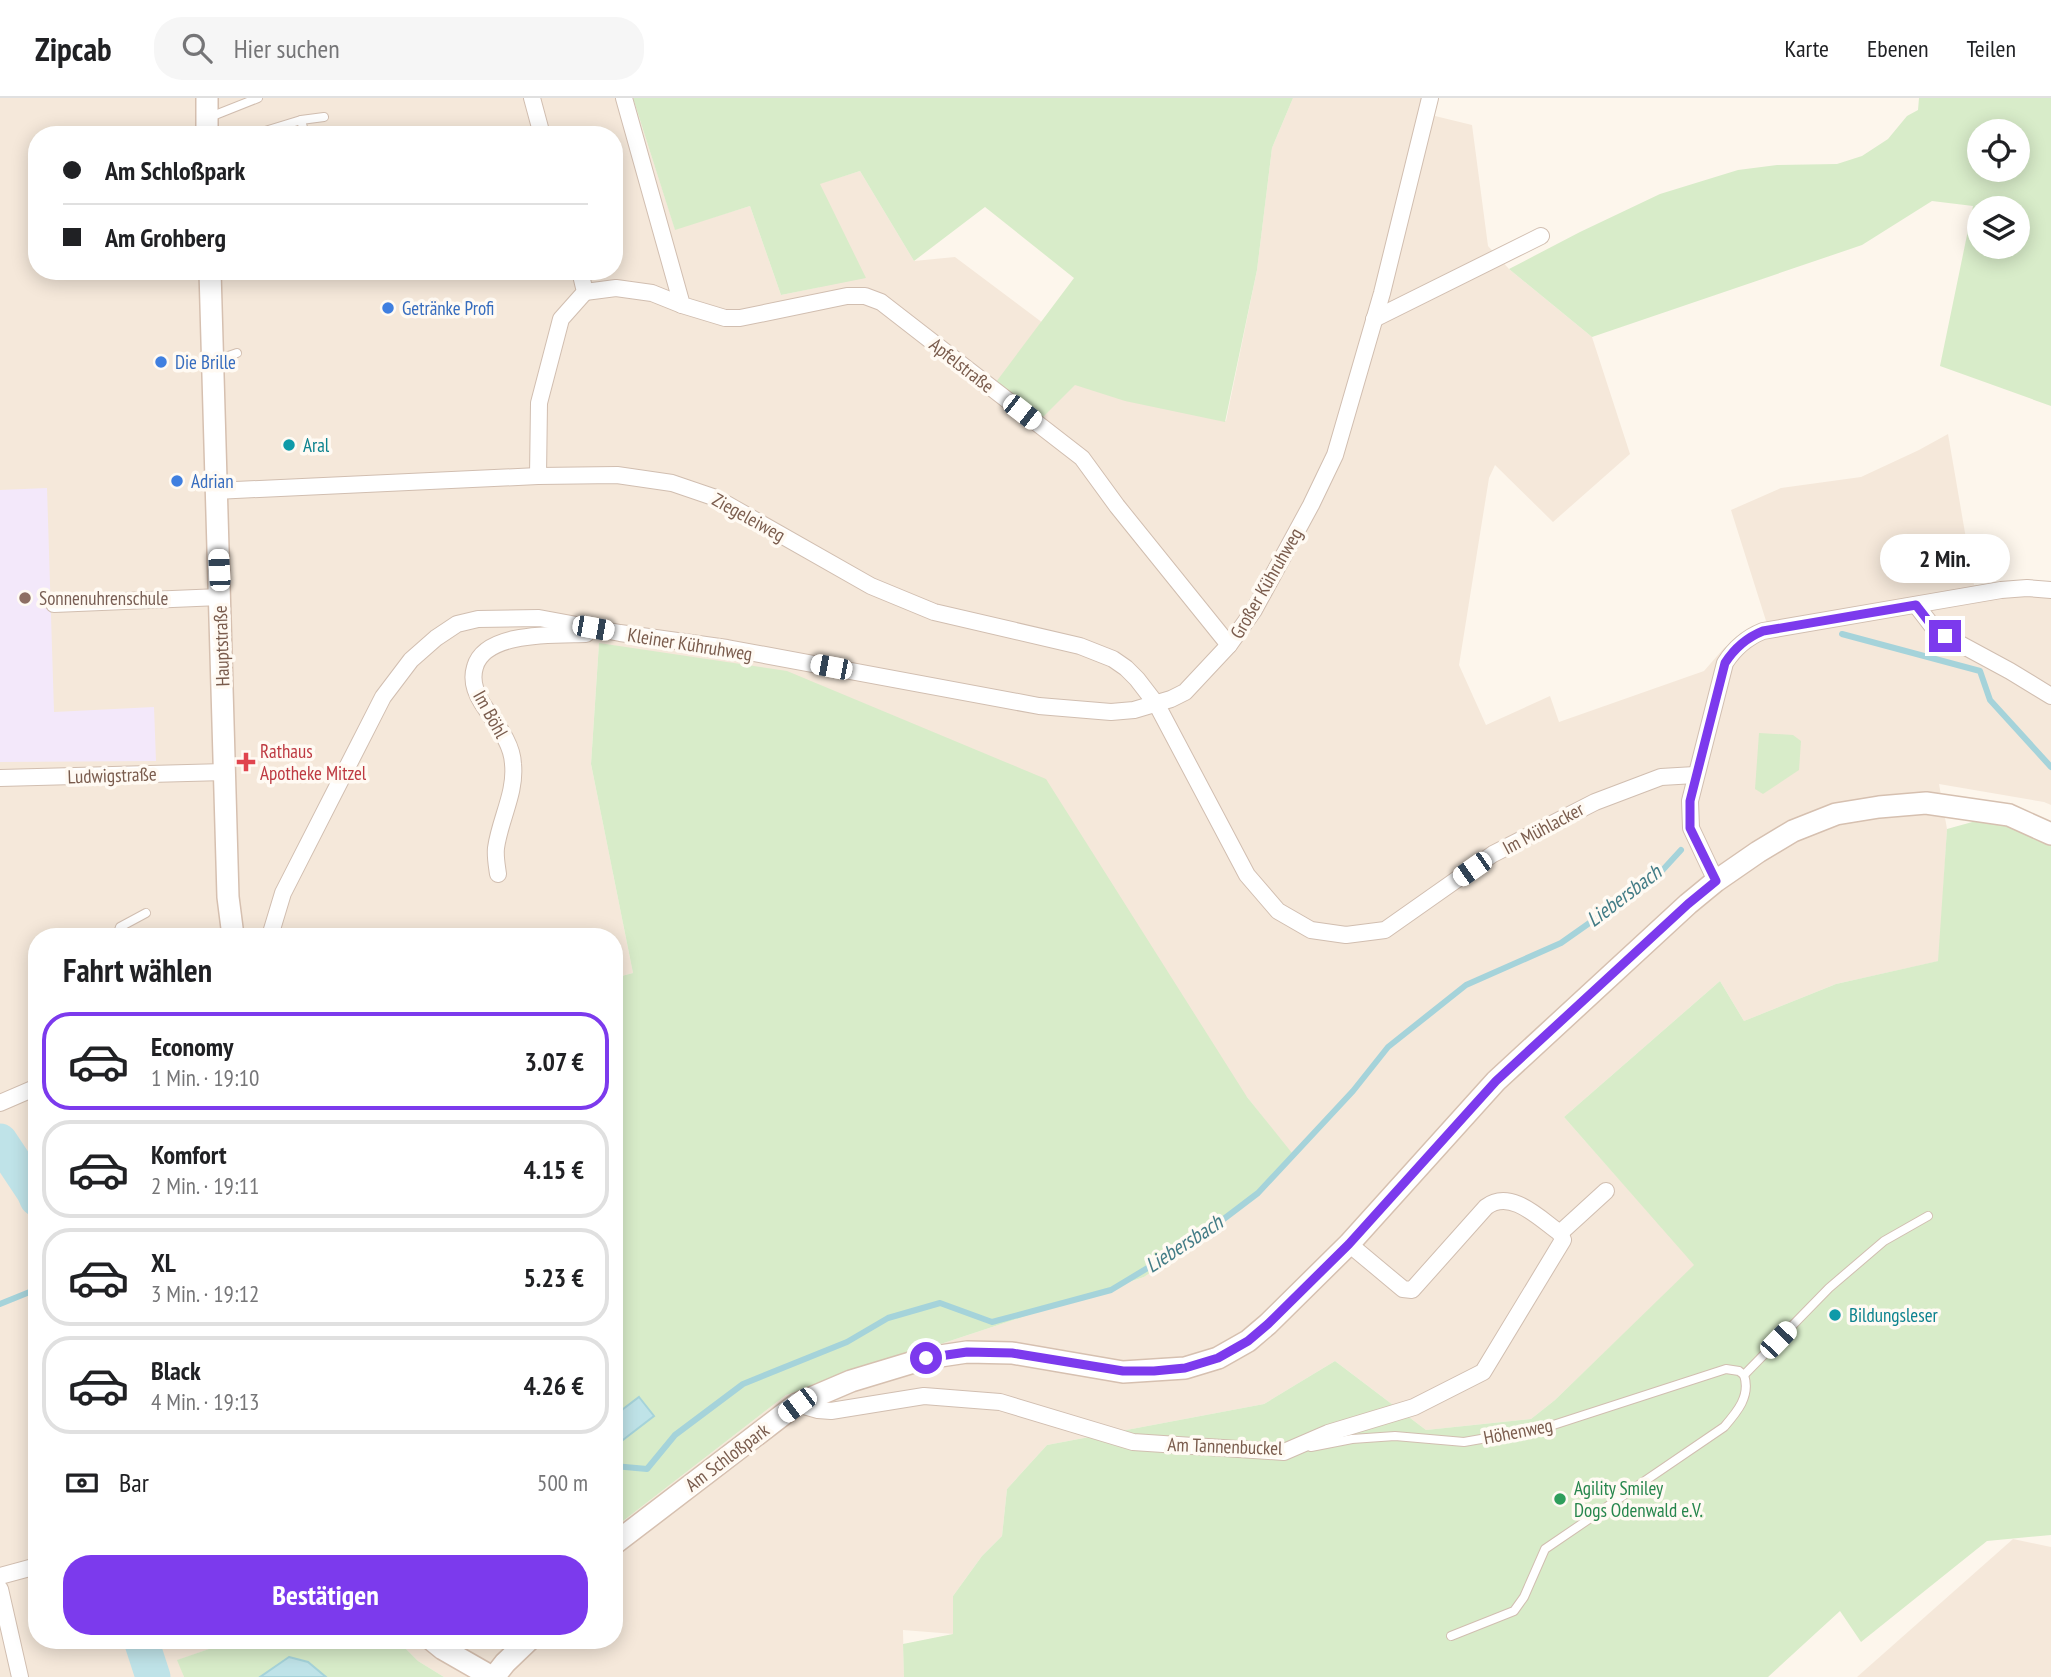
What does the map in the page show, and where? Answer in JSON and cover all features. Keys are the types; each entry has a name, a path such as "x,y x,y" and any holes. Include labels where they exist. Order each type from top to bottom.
{"street":[{"path":"532,98 540,126"},
{"path":"624,98 682,305"},
{"name":"Großer Kühruhweg","path":"1039,706 1111,712 1157,705 1185,692 1229,645 1254,610 1335,455 1385,280 1430,98"},
{"path":"1374,319 1541,236"},
{"name":"Hauptstraße","path":"209,280 228,897 232,928"},
{"path":"538,477 542,391 561,319 585,292 582,280"},
{"name":"Apfelstraße","path":"585,292 616,288 652,293 682,305 732,319 847,296 865,296 881,302 1082,458 1117,506 1229,645"},
{"name":"Ziegeleiweg","path":"215,491 617,475 672,483 716,498 871,586 934,612 1080,646 1113,659 1138,679 1157,705"},
{"path":"1716,881 1690,828 1690,801 1725,663 1751,636 1763,631 2001,590 2051,590"},
{"path":"54,604 220,597"},
{"path":"1916,605 1936,631 2051,696"},
{"name":"Kleiner Kühruhweg","path":"272,928 283,893 383,697 411,660 457,624 478,619 539,618 727,648 1039,706"},
{"name":"Im Böhl","path":"498,874 497,844 512,790 513,762 504,736 477,693 473,678 476,663 484,652 499,643 550,635 620,633"},
{"name":"Im Mühlacker","path":"1157,705 1247,875 1278,911 1311,930 1346,935 1385,930 1493,854 1595,802 1661,777 1695,775"},
{"name":"Ludwigstraße","path":"0,778 225,772"},
{"name":"Am Schloßpark","path":"623,1537 797,1405 851,1381 926,1358 967,1352 1012,1353 1123,1371 1185,1368 1218,1358 1248,1341 1349,1244 1496,1081 1688,904 1716,881 1793,831 1836,814 1926,803 2009,815 2051,834"},
{"path":"0,1103 28,1091"},
{"name":"Am Tannenbuckel","path":"797,1405 831,1410 924,1396 1000,1402 1133,1442 1284,1452 1328,1433 1414,1407 1483,1372 1562,1243 1563,1237 1560,1233 1606,1191"},
{"path":"1349,1244 1409,1291 1486,1207 1494,1202 1514,1202 1560,1233"},
{"path":"0,1577 28,1569"},
{"path":"0,1589 20,1677"},
{"path":"443,1649 493,1677 520,1649"}],"lane":[{"path":"207,117 258,98"},
{"path":"281,126 324,117"},
{"path":"301,120 302,126"},
{"path":"211,362 237,353"},
{"path":"120,928 146,914"},
{"path":"1451,1636 1514,1611 1524,1597 1545,1549 1724,1427 1744,1398 1744,1375 1829,1287 1884,1241 1928,1216"},
{"name":"Höhenweg","path":"1284,1452 1352,1439 1395,1436 1464,1441 1544,1428 1726,1369 1739,1371 1744,1375"}],"shaded area":[{"path":"0,98 633,98 675,229 750,206 781,295 820,287 776,197 860,171 914,261 955,257 1132,390 1226,421 1257,270 1272,148 1293,98 1435,98 1435,116 1472,125 1488,246 1509,269 1592,337 1630,454 1553,522 1495,465 1489,478 1459,665 1486,725 1550,696 1559,722 1704,671 1724,648 1753,628 1767,624 1731,510 1781,488 1861,477 1948,434 1974,585 2051,581 2051,805 1939,784 1947,829 1939,961 1836,984 1744,1021 1720,981 1564,1117 1695,1265 1555,1400 1531,1419 1426,1430 1335,1361 1264,1404 1047,1445 1007,1489 1002,1536 982,1556 953,1596 954,1634 903,1630 904,1677 444,1677 418,1661 406,1649 623,1649 623,1521 786,1395 1144,1277 1292,1154 1247,1097 599,643 591,764 633,973 623,976 623,928 28,928 28,1649 209,1649 178,1660 184,1677 0,1677"},
{"name":"Sonnenuhrenschule","path":"47,488 54,712 154,707 156,761 0,762 0,490"},
{"path":"2013,1539 2051,1547 2051,1677 1857,1677"}],"green space":[{"path":"633,98 1293,98 1272,148 1257,270 1225,422 1125,401 1075,385 1042,418 996,382 1074,278 985,207 914,261 860,171 820,184 866,278 781,295 750,206 675,230"},
{"path":"1919,98 2051,98 2051,406 1940,366 1967,235 1967,259 2030,259 2030,196 1967,196 1967,205 1932,201 1862,245 1592,337 1509,269 1660,194 1738,170 1777,165 1837,164 1862,156 1888,139 1907,116 1918,110"},
{"path":"599,643 787,671 1046,779 1247,1097 1292,1153 1240,1208 1144,1277 786,1395 623,1521 623,976 633,973 591,764"},
{"path":"1759,733 1793,735 1801,741 1799,770 1763,794 1755,789"},
{"path":"1994,816 2051,841 2051,1535 1987,1541 1861,1642 1840,1611 1768,1677 904,1677 903,1644 953,1634 953,1596 982,1556 1002,1536 1007,1489 1047,1445 1264,1404 1335,1361 1426,1430 1531,1419 1555,1400 1694,1265 1564,1117 1720,981 1744,1021 1836,984 1938,961 1947,829"},
{"path":"209,1649 406,1649 418,1661 444,1677 184,1677 177,1660"}],"water":[{"path":"639,1397 654,1416 623,1440 623,1409"},
{"path":"289,1657 308,1662 326,1677 260,1677"}],"waterway":[{"name":"Liebersbach","path":"1842,634 1980,671 1990,700 2051,767"},
{"name":"Liebersbach","path":"623,1467 647,1469 675,1435 743,1384 847,1342 888,1318 940,1303 992,1322 1111,1290 1204,1234 1258,1193 1353,1091 1388,1047 1466,985 1561,943 1659,874 1681,850"},
{"path":"0,1141 28,1183"},
{"path":"0,1304 28,1293"},
{"path":"144,1649 153,1677"}],"place":[{"name":"Getränke Profi","path":"388,308"},
{"name":"Die Brille","path":"161,362"},
{"name":"Aral","path":"289,445"},
{"name":"Adrian","path":"177,481"},
{"name":"Sonnenuhrenschule","path":"25,598"},
{"name":"Rathaus Apotheke Mitzel","path":"246,762"},
{"name":"Bildungsleser","path":"1835,1315"},
{"name":"Agility Smiley Dogs Odenwald e.V.","path":"1560,1499"}],"route":[{"path":"926,1358 967,1352 1012,1353 1123,1371 1154,1371 1185,1368 1218,1358 1248,1341 1349,1244 1496,1081 1716,881 1690,828 1690,801 1725,663 1729,657 1751,636 1763,631 1916,605 1936,631 1945,636"}]}
